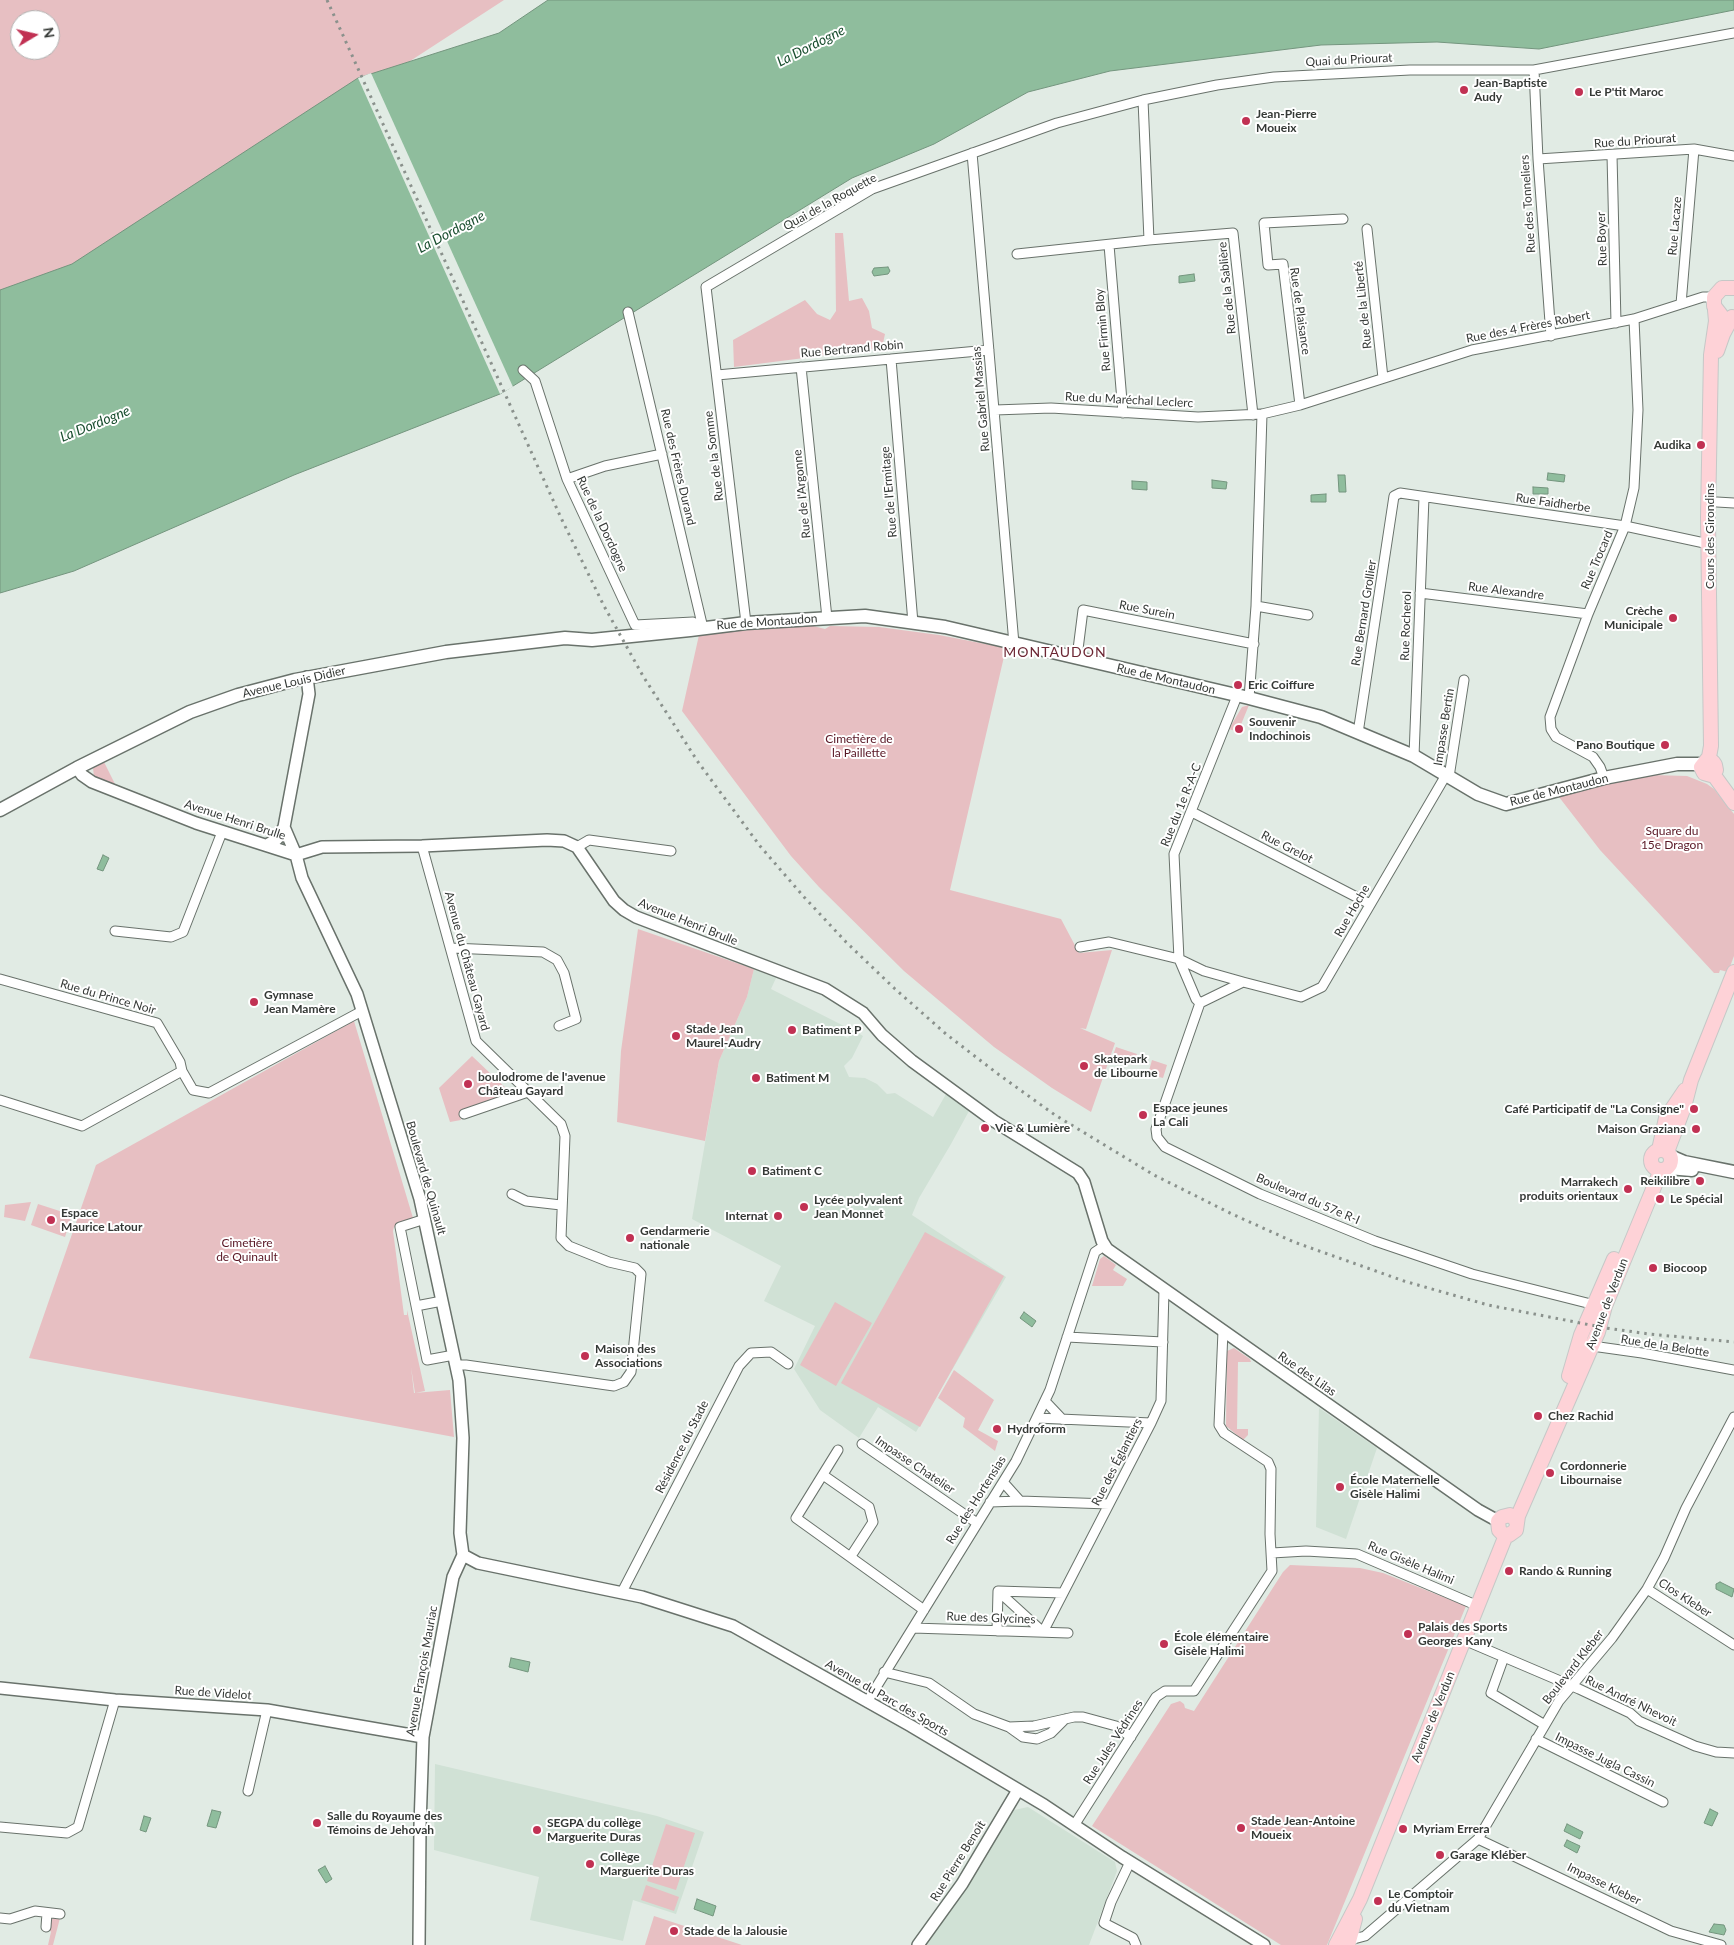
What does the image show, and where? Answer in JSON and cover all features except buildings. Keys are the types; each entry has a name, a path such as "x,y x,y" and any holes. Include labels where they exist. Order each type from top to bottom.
{"main road":[{"path":"1715,303 1722,288 1734,287"},
{"name":"Cours des Girondins","path":"1708,767 1717,735 1715,551 1717,502 1716,360 1723,334 1733,316 1723,316 1715,303"},
{"name":"Cours des Girondins","path":"1708,767 1711,746 1709,544 1711,355 1716,321 1715,303"},
{"name":"Rue de Montaudon","path":"612,638 635,630 703,628 746,623 865,616 945,627 1321,717 1414,756 1478,794 1506,804 1610,777 1677,764 1708,767"},
{"name":"Avenue Louis Didier","path":"0,810 77,768 190,712 238,695 307,677 446,652 565,638 592,640 612,638"},
{"path":"1708,767 1734,803"},
{"name":"Avenue de Verdun","path":"1336,1945 1360,1899 1506,1535 1499,1530 1507,1519 1598,1332 1605,1306 1663,1160 1666,1118 1691,1080 1734,972"},
{"path":"1663,1160 1683,1170 1719,1169 1734,1172"},
{"name":"Avenue de Verdun","path":"1507,1519 1554,1416 1576,1356 1581,1335 1594,1305 1663,1160"},
{"name":"Avenue de Verdun","path":"1349,1943 1360,1899"}],"street":[{"name":"Quai du Priourat","path":"972,153 1057,123 1143,100 1274,76 1410,70 1534,70 1734,34"},
{"name":"Rue des Tonneliers","path":"1534,70 1538,159 1551,336"},
{"path":"1017,254 1148,240 1143,100"},
{"name":"Rue du Priourat","path":"1538,159 1694,149 1734,156"},
{"name":"Rue Lacaze","path":"1681,304 1694,149"},
{"name":"Quai de la Roquette","path":"706,287 872,189 972,153"},
{"name":"Rue Gabriel Massias","path":"972,153 1014,644"},
{"name":"Rue Boyer","path":"1612,155 1616,323"},
{"name":"Rue de Plaisance","path":"1300,405 1283,264 1268,264 1264,223 1343,219"},
{"name":"Rue de la Liberté","path":"1367,229 1384,378"},
{"name":"Rue de la Sablière","path":"1148,240 1233,233 1257,415 1256,606 1254,644 1243,697"},
{"name":"Rue Firmin Bloy","path":"1109,245 1123,413"},
{"name":"Rue de la Somme","path":"706,287 746,623"},
{"name":"Rue des 4 Frères Robert","path":"1257,415 1300,405 1472,350 1634,319 1703,297 1715,303"},
{"name":"Rue des Frères Durand","path":"628,312 703,628"},
{"name":"Rue Trocard","path":"1610,777 1593,757 1556,737 1550,724 1550,717 1588,614 1625,526 1634,488 1638,410 1634,319"},
{"name":"Rue Bertrand Robin","path":"717,375 989,350"},
{"name":"Rue de l'Ermitage","path":"891,358 912,623"},
{"name":"Rue de l'Argonne","path":"801,366 827,618"},
{"name":"Rue de la Dordogne","path":"523,370 535,380 567,479 635,630"},
{"name":"Rue du Maréchal Leclerc","path":"995,410 1051,408 1198,417 1257,415"},
{"path":"567,479 605,466 662,454"},
{"name":"Rue Faidherbe","path":"1394,496 1400,493 1625,526 1709,544"},
{"name":"Rue Bernard Grollier","path":"1358,733 1394,496"},
{"name":"Rue Rocherol","path":"1414,756 1424,497"},
{"path":"1717,502 1734,503"},
{"name":"Rue Alexandre","path":"1420,593 1588,614"},
{"path":"1256,606 1308,615"},
{"name":"Rue Surein","path":"1077,658 1083,610 1254,644"},
{"path":"267,845 277,839 284,827 309,694 307,677"},
{"name":"Impasse Bertin","path":"1447,776 1464,680"},
{"name":"Rue du 1e R-A-C","path":"1179,959 1174,854 1243,697"},
{"name":"Avenue Henri Brulle","path":"77,768 82,775 92,782 222,832 296,855 322,847 422,846 547,840 564,841 577,847 614,901 624,910 636,917 825,989 843,999 863,1013 882,1036 912,1061 994,1121 1078,1173 1084,1182 1104,1246"},
{"name":"Rue Hoche","path":"1080,947 1109,942 1179,959 1204,971 1301,997 1322,987 1447,776"},
{"name":"Rue Grelot","path":"1192,812 1370,904"},
{"name":"Boulevard de Quinault","path":"284,827 296,855 302,878 352,982 425,1219 455,1360 462,1406 463,1438 460,1532 463,1555"},
{"path":"115,931 171,937 183,932 222,832"},
{"path":"577,847 589,840 671,851"},
{"name":"Avenue du Château Gayard","path":"422,846 452,948 476,1041 562,1124 565,1136 561,1238 569,1246 608,1262 634,1268 641,1274 630,1372 624,1382 614,1386 466,1365 455,1360"},
{"path":"452,948 543,952 557,960 564,973 576,1019 559,1026"},
{"path":"1179,959 1200,1003 1243,982"},
{"name":"Rue du Prince Noir","path":"0,979 157,1023 180,1062 182,1071 193,1090 209,1093 362,1011"},
{"name":"Boulevard du 57e R-I","path":"1200,1003 1156,1130 1157,1137 1164,1147 1260,1194 1375,1241 1472,1274 1515,1286 1585,1301 1594,1305"},
{"path":"0,1100 82,1126 182,1071"},
{"path":"464,1114 528,1092"},
{"path":"512,1194 526,1201 562,1205"},
{"path":"425,1219 400,1227 427,1360 455,1360"},
{"name":"Rue des Lilas","path":"1104,1246 1114,1255 1478,1510 1507,1519"},
{"name":"Rue des Hortensias","path":"867,1702 1016,1461 1050,1390 1095,1252 1104,1246"},
{"name":"Rue des Églantiers","path":"1043,1632 1161,1401 1164,1290"},
{"path":"416,1306 442,1301"},
{"name":"Rue Jules Védrines","path":"1074,1824 1156,1697 1165,1691 1194,1691 1272,1571 1270,1534 1271,1470 1268,1462 1224,1433 1219,1425 1223,1331"},
{"path":"1066,1337 1163,1342"},
{"name":"Rue de la Belotte","path":"1592,1346 1734,1370"},
{"name":"Résidence du Stade","path":"622,1592 739,1366 751,1354 772,1352 788,1364"},
{"path":"1045,1401 1063,1420"},
{"name":"Boulevard Kleber","path":"1349,1943 1364,1936 1478,1840 1560,1700 1612,1638 1648,1589 1686,1508 1734,1417"},
{"path":"1037,1418 1151,1423"},
{"name":"Impasse Chatelier","path":"862,1444 977,1523"},
{"path":"838,1450 796,1518 924,1610"},
{"path":"824,1475 869,1507 872,1522 851,1556"},
{"path":"1003,1482 1020,1501"},
{"path":"990,1502 1020,1501 1109,1504"},
{"name":"Rue Gisèle Halimi","path":"1272,1553 1306,1551 1357,1554 1478,1606"},
{"name":"Avenue du Parc des Sports","path":"463,1555 478,1563 622,1592 733,1626 1018,1790 1264,1945"},
{"name":"Avenue François Mauriac","path":"419,1945 423,1737 453,1576 463,1555"},
{"name":"Clos Kleber","path":"1648,1589 1734,1645"},
{"path":"998,1591 1063,1593"},
{"path":"997,1631 998,1591"},
{"path":"998,1591 1043,1632"},
{"name":"Rue des Glycines","path":"913,1628 1068,1633"},
{"name":"Rue André Nhevoit","path":"1464,1640 1572,1686 1630,1713 1639,1721 1695,1746 1716,1752 1734,1753"},
{"path":"1504,1657 1491,1693 1545,1724"},
{"path":"884,1672 929,1683 974,1714 1009,1727 1023,1737 1037,1739 1051,1733 1065,1719"},
{"name":"Rue de Videlot","path":"0,1688 115,1700 268,1710 423,1737"},
{"path":"0,1827 67,1834 78,1826 115,1700"},
{"path":"248,1791 268,1710"},
{"path":"1009,1727 1034,1726 1083,1717 1116,1726 1131,1737"},
{"name":"Impasse Jugla Cassin","path":"1536,1739 1663,1802"},
{"name":"Rue Pierre Benoît","path":"918,1945 962,1884 1018,1790"},
{"name":"Impasse Kleber","path":"1478,1840 1671,1931 1721,1945"},
{"path":"1130,1862 1111,1902 1104,1923 1133,1938 1136,1945"},
{"path":"0,1918 10,1919 35,1912 60,1914"},
{"path":"46,1927 47,1913"}],"shaded area":[{"name":"Lycée polyvalent Jean Monnet","path":"754,969 776,978 771,989 844,1026 841,1035 848,1038 853,1030 863,1036 852,1058 844,1066 849,1077 865,1078 877,1084 887,1094 895,1093 933,1117 946,1094 969,1111 919,1198 912,1215 1006,1277 916,1432 878,1407 859,1438 820,1410 794,1369 815,1326 764,1301 781,1266 692,1219 719,1061 747,997"},
{"name":"École Maternelle Gisèle Halimi","path":"1319,1408 1377,1448 1346,1539 1316,1527"},
{"name":"Collège Marguerite Duras","path":"435,1764 657,1816 704,1832 676,1914 633,1900 623,1941 530,1920 539,1877 434,1850"},
{"path":"1028,1807 1115,1862 1117,1871 1089,1945 923,1945 1014,1810"}],"green space":[{"path":"0,0 504,0 121,249 0,294"},
{"path":"835,233 843,233 849,301 862,298 869,311 872,328 885,334 882,348 734,367 733,340 805,300 817,314 830,320 836,311"},
{"name":"Cimetière de la Paillette","path":"813,626 825,629 830,626 879,627 939,635 1006,648 950,890 1061,919 1079,953 1112,950 1086,1029 1080,1028 1115,1043 1091,1112 1052,1088 994,1047 904,971 819,887 791,856 682,711 699,635 779,627"},
{"path":"1249,705 1238,732 1229,729 1242,707"},
{"path":"104,762 117,788 94,777 93,768"},
{"name":"Square du 15e Dragon","path":"1652,775 1687,776 1707,784 1714,789 1734,814 1734,956 1728,972 1720,970 1719,973 1714,973 1600,850 1559,797"},
{"name":"Stade Jean Maurel-Audry","path":"638,929 754,969 747,997 719,1061 705,1141 617,1122 621,1051"},
{"name":"Cimetière de Quinault","path":"354,1021 413,1218 399,1222 393,1231 404,1315 407,1315 407,1310 425,1391 416,1393 450,1390 454,1437 29,1358 96,1165"},
{"path":"1116,1047 1137,1054 1133,1065 1112,1058"},
{"path":"472,1056 512,1094 459,1112 461,1120 450,1122 439,1088"},
{"path":"1152,1060 1167,1065 1163,1078 1148,1074"},
{"name":"Espace Maurice Latour","path":"31,1202 25,1221 4,1217 5,1205"},
{"name":"Espace Maurice Latour","path":"38,1204 72,1215 65,1237 31,1225"},
{"path":"925,1232 1004,1276 920,1427 841,1383"},
{"path":"1104,1256 1116,1265 1113,1270 1127,1279 1123,1286 1092,1286 1100,1259"},
{"path":"835,1302 872,1323 836,1386 800,1365"},
{"path":"1234,1348 1250,1359 1251,1362 1238,1362 1237,1429 1248,1429 1248,1435 1243,1440 1226,1426 1227,1351"},
{"path":"954,1370 994,1400 978,1430 998,1441 995,1451 963,1427 965,1418 938,1398"},
{"path":"1290,1565 1360,1568 1383,1573 1466,1606 1327,1945 1281,1945 1092,1826 1171,1704 1180,1701 1184,1704 1185,1708 1194,1711 1283,1572"},
{"path":"666,1824 695,1833 676,1890 647,1881"},
{"path":"646,1885 679,1897 674,1911 641,1900"},
{"name":"Stade de la Jalousie","path":"654,1916 742,1945 645,1945"},
{"path":"54,1917 60,1918 53,1945 48,1945 51,1932 49,1923"}],"water":[{"name":"La Dordogne","path":"548,0 1734,0 1734,10 1539,49 1437,42 1321,45 1110,71 1028,92 934,144 852,178 500,394 294,475 74,571 0,593 0,290 72,264 358,78 499,33"},
{"path":"888,267 890,271 888,274 874,276 872,272 874,268"},
{"path":"1194,274 1195,281 1179,283 1179,276"},
{"path":"1548,473 1565,475 1564,482 1547,480"},
{"path":"1338,475 1345,475 1346,492 1339,492"},
{"path":"1212,480 1227,482 1226,489 1212,488"},
{"path":"1132,481 1147,482 1147,490 1132,489"},
{"path":"1533,487 1548,488 1548,494 1533,494"},
{"path":"1326,494 1326,502 1311,502 1311,495"},
{"path":"103,855 109,858 103,871 97,869"},
{"path":"1024,1312 1036,1321 1032,1327 1020,1318"},
{"path":"1720,1582 1734,1589 1732,1597 1716,1589 1716,1584"},
{"path":"511,1658 530,1662 528,1672 509,1667"},
{"path":"1710,1809 1718,1813 1712,1826 1704,1823"},
{"path":"212,1810 221,1812 216,1828 207,1826"},
{"path":"144,1816 151,1818 146,1832 140,1830"},
{"path":"1567,1824 1583,1832 1580,1839 1564,1831"},
{"path":"1567,1840 1580,1846 1577,1853 1564,1846"},
{"path":"325,1866 332,1879 326,1883 318,1870"},
{"path":"697,1899 716,1906 713,1916 694,1909"},
{"path":"1714,1924 1724,1925 1726,1930 1724,1935 1709,1932"}],"pier":[{"path":"371,73 513,387 500,394 358,78"}],"railway":[{"path":"327,0 562,520 604,606 643,676 698,762 760,846 846,942 894,988 946,1034 1055,1115 1154,1175 1232,1214 1294,1242 1404,1281 1488,1305 1606,1328 1734,1342"}],"place":[{"name":"Jean-Baptiste Audy","path":"1464,90"},
{"name":"Le P'tit Maroc","path":"1579,92"},
{"name":"Jean-Pierre Moueix","path":"1246,121"},
{"name":"Audika","path":"1701,445"},
{"name":"Crèche Municipale","path":"1673,618"},
{"name":"Eric Coiffure","path":"1238,685"},
{"name":"Souvenir Indochinois","path":"1239,729"},
{"name":"Pano Boutique","path":"1665,745"},
{"name":"Gymnase Jean Mamère","path":"254,1002"},
{"name":"Batiment P","path":"792,1030"},
{"name":"Stade Jean Maurel-Audry","path":"676,1036"},
{"name":"Skatepark de Libourne","path":"1084,1066"},
{"name":"Batiment M","path":"756,1078"},
{"name":"boulodrome de l'avenue Château Gayard","path":"468,1084"},
{"name":"Café Participatif de \"La Consigne\"","path":"1694,1109"},
{"name":"Espace jeunes La Cali","path":"1143,1115"},
{"name":"Vie & Lumière","path":"985,1128"},
{"name":"Maison Graziana","path":"1696,1129"},
{"name":"Batiment C","path":"752,1171"},
{"name":"Reikilibre","path":"1700,1181"},
{"name":"Marrakech produits orientaux","path":"1628,1189"},
{"name":"Le Spécial","path":"1660,1199"},
{"name":"Lycée polyvalent Jean Monnet","path":"804,1207"},
{"name":"Internat","path":"778,1216"},
{"name":"Espace Maurice Latour","path":"51,1220"},
{"name":"Gendarmerie nationale","path":"630,1238"},
{"name":"Biocoop","path":"1653,1268"},
{"name":"Maison des Associations","path":"585,1356"},
{"name":"Chez Rachid","path":"1538,1416"},
{"name":"Hydroform","path":"997,1429"},
{"name":"Cordonnerie Libournaise","path":"1550,1473"},
{"name":"École Maternelle Gisèle Halimi","path":"1340,1487"},
{"name":"Rando & Running","path":"1509,1571"},
{"name":"Palais des Sports Georges Kany","path":"1408,1634"},
{"name":"École élémentaire Gisèle Halimi","path":"1164,1644"},
{"name":"Salle du Royaume des Témoins de Jehovah","path":"317,1823"},
{"name":"Stade Jean-Antoine Moueix","path":"1241,1828"},
{"name":"Myriam Errera","path":"1403,1829"},
{"name":"SEGPA du collège Marguerite Duras","path":"537,1830"},
{"name":"Garage Kléber","path":"1440,1855"},
{"name":"Collège Marguerite Duras","path":"590,1864"},
{"name":"Le Comptoir du Vietnam","path":"1378,1901"},
{"name":"Stade de la Jalousie","path":"674,1931"}],"district":[{"name":"MONTAUDON","path":"1055,652"}]}
